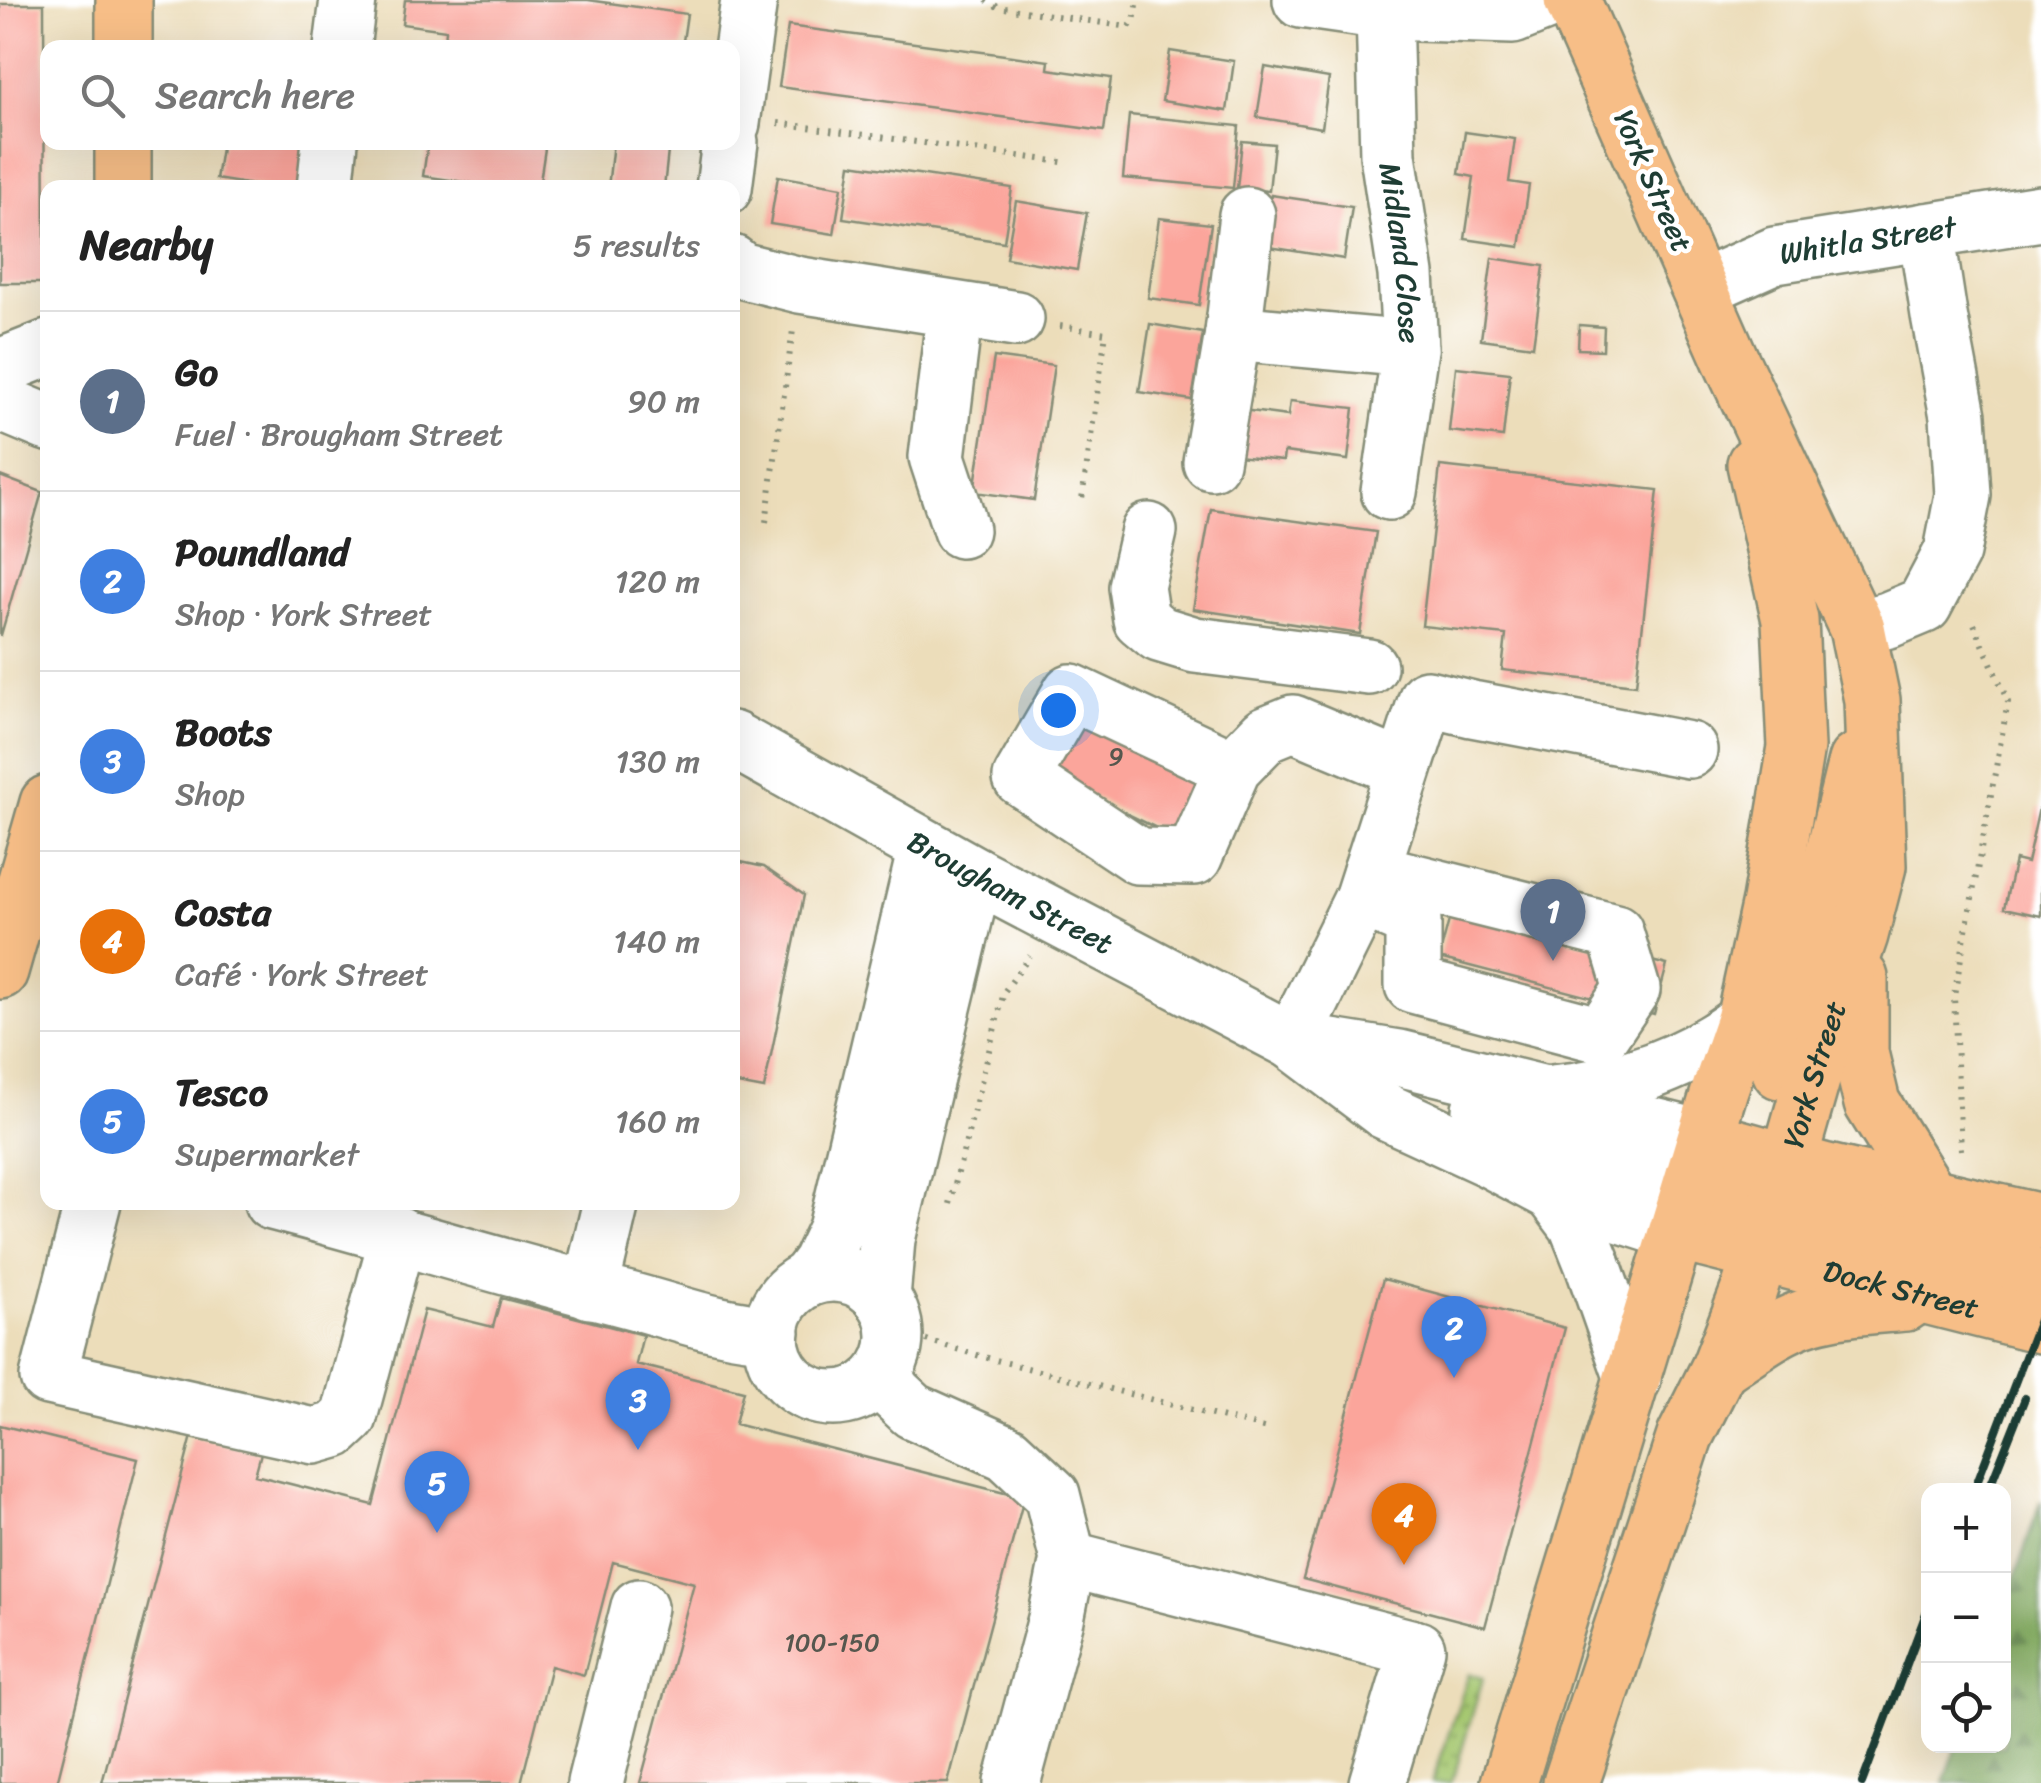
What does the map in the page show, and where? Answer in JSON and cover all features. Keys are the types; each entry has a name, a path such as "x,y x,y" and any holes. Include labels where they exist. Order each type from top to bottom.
{"main road":[{"path":"124,0 124,40"},
{"name":"York Street","path":"1571,1783 1684,1436 1719,1368 1749,1290 1759,1204 1818,1055 1860,935 1878,866 1872,700 1857,628 1732,364 1572,0"},
{"path":"123,150 123,180"},
{"name":"York Street","path":"1509,1783 1744,1020 1770,901 1796,747 1790,620 1732,364"},
{"path":"1759,1204 1872,700"},
{"path":"0,970 40,830"},
{"path":"1860,935 1860,1053 1872,1102 1946,1201"},
{"name":"Brougham Street","path":"1692,1186 1759,1204"},
{"name":"Brougham Street","path":"1692,1186 1759,1204"},
{"path":"1759,1204 1946,1201 2041,1222"},
{"path":"1759,1204 2041,1278"},
{"name":"Dock Street","path":"1759,1204 1934,1299 2041,1325"},
{"path":"1719,1368 1807,1316 1934,1299"}],"street":[{"path":"343,40 348,0"},
{"path":"740,71 750,0"},
{"path":"1301,0 1384,12 1514,16 1553,0"},
{"name":"Midland Close","path":"1384,12 1388,155 1406,274 1410,349 1388,492"},
{"path":"325,180 329,150"},
{"path":"725,180 729,150"},
{"name":"Whitla Street","path":"1701,288 1775,255 2041,213"},
{"path":"1211,462 1233,333 1247,215"},
{"path":"1857,628 1924,605 1952,552 1963,495 1958,416 1926,231"},
{"path":"740,270 800,285 1016,319"},
{"path":"955,310 937,457 961,530"},
{"path":"1233,333 1410,349"},
{"path":"0,367 40,351"},
{"path":"0,403 40,420"},
{"path":"1149,531 1136,587 1141,619 1158,634 1194,645 1369,667"},
{"path":"1293,723 1298,660"},
{"path":"1233,768 1072,692 1021,778 1138,856 1194,857 1233,768 1266,734 1293,723 1403,769"},
{"path":"1292,1040 1366,885 1427,698 1689,750"},
{"name":"Brougham Street","path":"740,743 974,875 1292,1040 1385,1111 1553,1193 1692,1186"},
{"path":"926,848 836,1230 820,1264 779,1306 771,1345 778,1365 790,1381 806,1392 826,1398 847,1397 866,1389 897,1393 1007,1452 1052,1495 1068,1559 1056,1620 1012,1783"},
{"path":"882,1298 887,1239 974,875"},
{"path":"1546,1094 1602,1086 1661,1067 1720,1039 1744,1020"},
{"name":"Brougham Street","path":"1292,1040 1398,1058 1546,1094 1633,1121 1692,1186"},
{"path":"1398,1058 1437,1094 1692,1186"},
{"path":"1553,1193 1576,1225 1633,1379"},
{"path":"91,1210 48,1378 314,1436 335,1430 349,1417 398,1235"},
{"path":"303,1210 590,1291 744,1329 772,1332"},
{"path":"590,1291 609,1210"},
{"path":"808,1279 828,1274 848,1276 867,1284 882,1298 892,1316 897,1393"},
{"path":"1068,1559 1417,1648 1378,1783"},
{"path":"595,1783 638,1607"}],"path":[{"path":"986,0 998,7 1129,27 1134,22 1138,0"},
{"path":"740,121 1070,163"},
{"path":"766,522 800,285"},
{"path":"1016,319 1106,333 1082,499"},
{"path":"1946,1201 1954,996 2008,702 1971,617"},
{"path":"946,1222 1004,992 1056,918"},
{"path":"897,1393 916,1337 1272,1430"}],"green space":[{"path":"2041,1500 2041,1783 1944,1783 1955,1753 2011,1753 2011,1589"},
{"path":"1469,1674 1483,1678 1455,1773 1450,1783 1432,1783"}],"building":[{"path":"405,0 588,0 687,14 683,40 445,40 446,30 402,24"},
{"path":"0,4 44,4 44,40 40,40 40,150 45,150 45,180 40,180 40,283 0,283"},
{"path":"788,26 1049,61 1048,69 1111,78 1104,131 779,87"},
{"path":"1170,51 1234,61 1227,111 1162,101"},
{"path":"1265,67 1329,78 1322,128 1257,117"},
{"path":"1129,115 1239,126 1233,188 1123,178"},
{"path":"1465,132 1515,139 1509,182 1529,185 1520,247 1465,239 1474,177 1459,174"},
{"path":"1242,141 1274,144 1269,191 1237,188"},
{"path":"221,150 316,150 310,180 216,179"},
{"path":"427,150 545,150 540,180 450,180 423,176"},
{"path":"612,150 668,150 665,180 609,180"},
{"path":"851,164 1012,188 1004,242 843,218"},
{"path":"778,176 842,187 834,234 770,224"},
{"path":"1271,195 1352,207 1344,259 1263,246"},
{"path":"1016,201 1087,213 1077,270 1006,258"},
{"path":"1159,218 1211,224 1199,305 1148,298"},
{"path":"1492,258 1544,266 1533,346 1481,339"},
{"path":"1150,324 1203,333 1192,400 1139,392"},
{"path":"1579,325 1604,327 1603,350 1578,349"},
{"path":"994,357 1054,365 1034,500 974,492"},
{"path":"1456,367 1510,373 1503,437 1449,431"},
{"path":"1290,401 1354,408 1348,460 1284,452 1283,461 1237,456 1242,410 1288,416"},
{"path":"1440,466 1658,490 1636,685 1502,670 1506,635 1422,626"},
{"path":"0,476 40,491 40,499 0,635"},
{"path":"1211,509 1376,532 1360,634 1193,609"},
{"path":"1079,710 1206,771 1173,836 1047,775"},
{"path":"2039,808 2041,916 2004,908 2015,860 2027,863"},
{"path":"740,862 764,867 804,895 764,1089 740,1084"},
{"path":"1452,909 1667,965 1654,1014 1439,958"},
{"path":"1383,1279 1565,1328 1485,1627 1303,1579"},
{"path":"501,1298 643,1335 636,1364 743,1391 735,1424 1024,1498 948,1783 640,1783 694,1583 613,1562 584,1675 551,1666 521,1783 102,1783 192,1436 261,1453 255,1475 373,1505 424,1310 493,1327"},
{"path":"0,1425 138,1459 57,1783 0,1783"}],"railway":[{"path":"1977,1483 2041,1315"},
{"path":"1992,1481 2025,1398"},
{"path":"1862,1783 1921,1627"}],"place":[{"name":"Go","path":"1553,961"},
{"name":"Poundland","path":"1454,1378"},
{"name":"Boots","path":"638,1450"},
{"name":"Tesco","path":"437,1533"},
{"name":"Costa","path":"1404,1565"}]}
